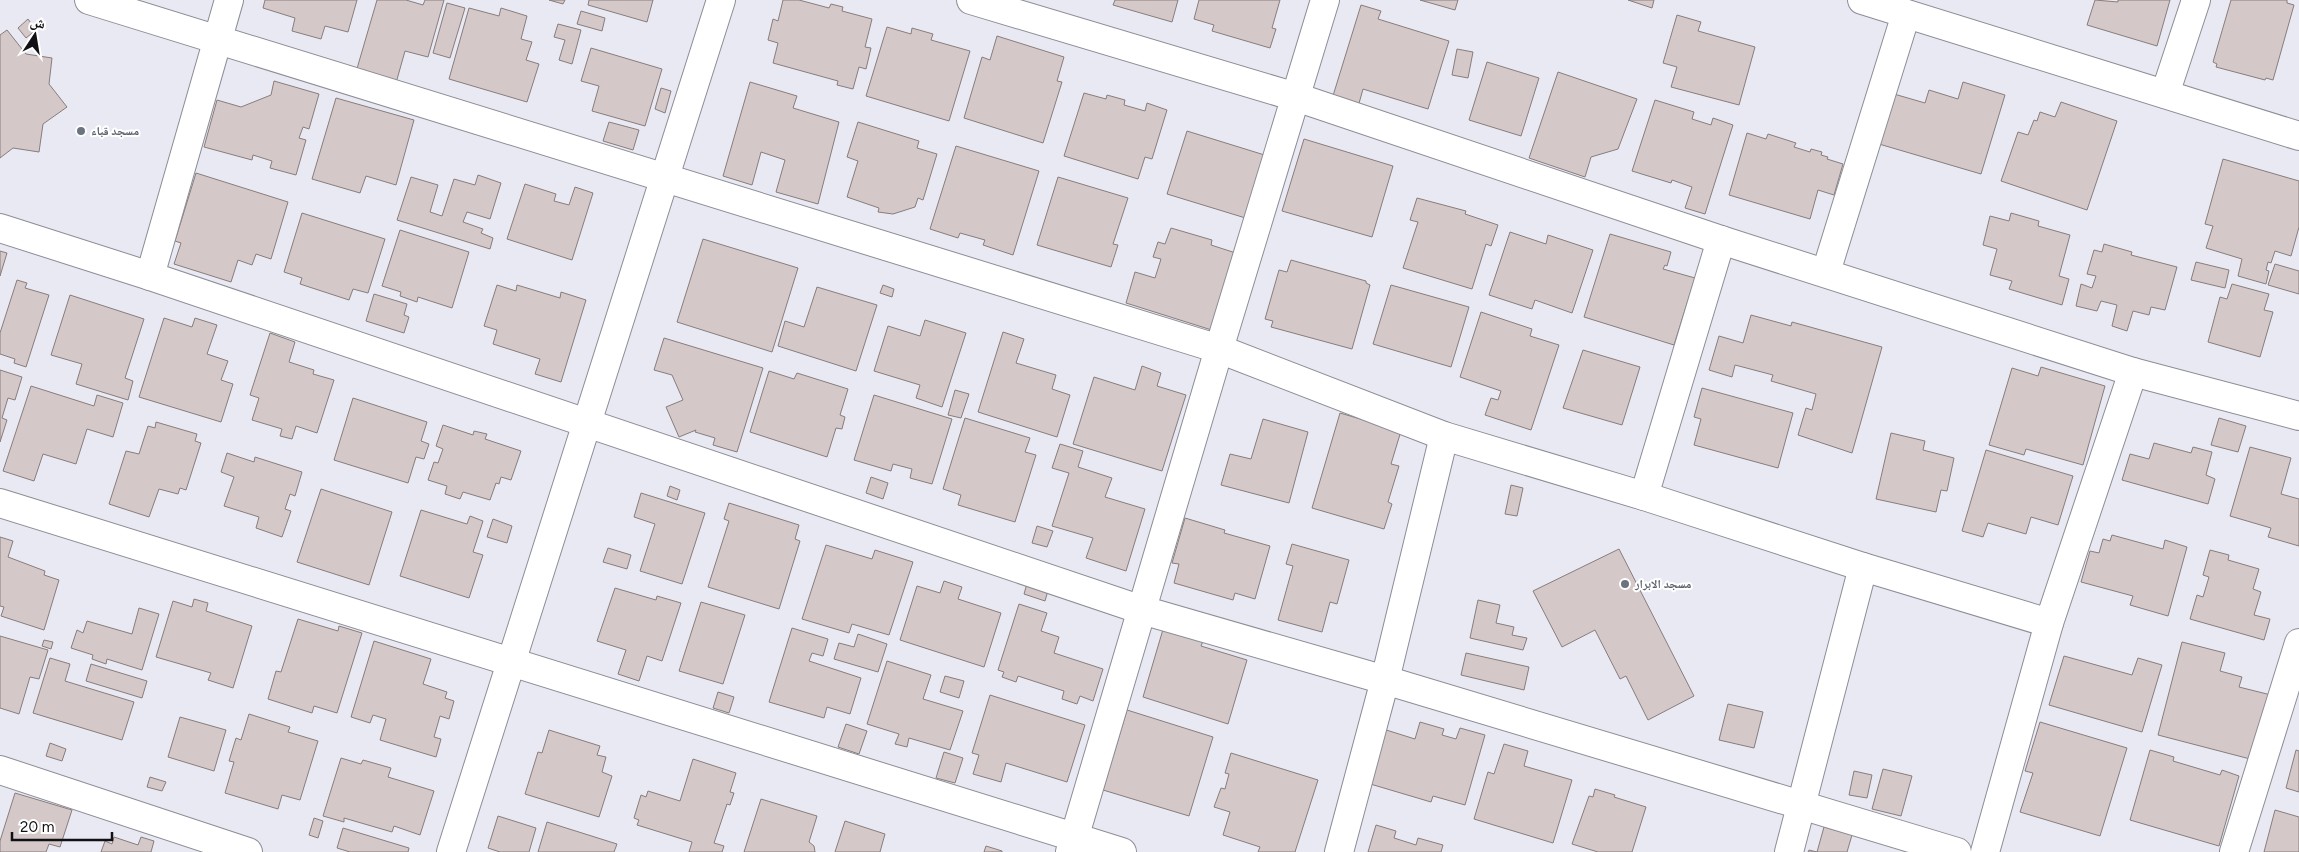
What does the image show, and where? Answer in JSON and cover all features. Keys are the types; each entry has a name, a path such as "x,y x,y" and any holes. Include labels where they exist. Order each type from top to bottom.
{"street":[{"path":"89,0 1219,349 1444,436 1644,496 1863,567 2049,623"},
{"path":"150,276 229,0"},
{"path":"451,852 720,0"},
{"path":"971,0 1296,97 1721,240 1826,272 2133,372 2299,416"},
{"path":"1072,845 1219,349 1326,0"},
{"path":"1862,0 2299,136"},
{"path":"2165,94 2196,0"},
{"path":"1826,272 1906,14"},
{"path":"0,228 150,276 1142,610 1385,680 1957,852"},
{"path":"1644,496 1721,240"},
{"path":"1985,852 2049,623 2133,372"},
{"path":"1339,852 1385,680 1444,436"},
{"path":"0,503 511,661 1072,845 1122,852"},
{"path":"1789,852 1863,567"},
{"path":"2234,852 2293,686 2299,643"},
{"path":"0,770 248,852"}],"building":[{"path":"265,0 357,0 348,32 325,26 321,39 292,31 295,18 263,8"},
{"path":"377,0 406,0 423,5 425,0 444,0 428,57 405,51 396,83 356,72"},
{"path":"549,0 565,0 563,4"},
{"path":"589,0 653,0 647,22 588,5"},
{"path":"783,0 799,0 829,8 831,4 843,7 842,11 872,19 865,47 871,48 866,69 859,67 853,89 837,85 838,81 773,63 778,43 768,40 773,19 778,21"},
{"path":"1115,0 1178,0 1172,22 1113,5"},
{"path":"1199,0 1280,0 1272,28 1276,29 1270,48 1212,31 1214,25 1194,19"},
{"path":"1420,0 1458,0 1455,10"},
{"path":"1628,0 1654,0 1652,8"},
{"path":"2095,0 2118,2 2118,0 2170,0 2157,46 2087,25"},
{"path":"2231,0 2287,0 2287,3 2294,5 2273,80 2266,78 2265,80 2216,67 2217,64 2213,62"},
{"path":"447,3 465,8 450,58 433,53"},
{"path":"1361,5 1381,11 1378,19 1449,41 1428,109 1363,89 1358,107 1332,99"},
{"path":"469,8 499,16 501,8 527,16 521,39 532,42 526,60 539,64 527,102 449,79"},
{"path":"581,11 605,18 602,31 577,24"},
{"path":"1677,15 1701,22 1698,31 1755,47 1739,105 1671,87 1677,67 1663,63"},
{"path":"28,19 36,30 26,38 18,28"},
{"path":"558,24 581,30 572,64 559,60 565,40 554,37"},
{"path":"887,27 911,34 912,28 933,34 931,40 970,51 949,121 866,96"},
{"path":"7,30 26,54 52,58 49,84 67,107 43,124 39,152 13,148 0,158 0,35"},
{"path":"997,36 1064,57 1057,81 1062,82 1043,143 964,118 982,57 990,60"},
{"path":"591,48 662,69 645,126 592,111 599,86 581,81"},
{"path":"1457,49 1473,52 1468,78 1452,75"},
{"path":"1487,62 1539,78 1521,136 1469,120"},
{"path":"1558,72 1637,99 1618,149 1591,157 1585,177 1529,158"},
{"path":"274,81 319,94 309,129 303,127 299,138 306,140 296,175 270,168 272,161 253,155 252,160 204,147 217,100 241,107 271,95"},
{"path":"750,82 797,96 793,108 839,122 818,204 776,192 785,160 761,152 752,185 723,176"},
{"path":"1963,82 2005,95 1981,174 1879,144 1894,94 1925,103 1929,90 1958,99"},
{"path":"661,88 671,91 665,113 655,109"},
{"path":"1084,93 1106,99 1107,95 1125,100 1124,105 1145,111 1147,103 1167,110 1152,159 1145,157 1138,179 1064,156"},
{"path":"336,98 414,120 396,185 366,176 360,193 312,179"},
{"path":"1655,100 1694,112 1692,119 1711,125 1713,118 1733,125 1705,214 1685,208 1692,187 1672,180 1671,183 1632,171"},
{"path":"2061,102 2117,121 2087,210 2001,181 2018,132 2028,135 2034,120 2037,121 2040,112 2055,117"},
{"path":"609,122 639,130 633,150 603,141"},
{"path":"858,122 919,141 917,148 937,154 923,200 918,198 915,207 893,214 878,212 879,208 847,197 858,161 847,157"},
{"path":"1187,131 1271,157 1252,220 1167,194"},
{"path":"1747,133 1766,139 1768,134 1796,143 1794,147 1810,152 1811,149 1822,152 1821,155 1828,157 1827,159 1843,164 1834,195 1818,190 1810,219 1729,195"},
{"path":"1304,139 1393,166 1372,237 1282,211"},
{"path":"956,146 1039,171 1013,255 983,245 985,240 960,233 958,238 930,229"},
{"path":"2223,159 2299,181 2299,227 2291,256 2275,251 2271,263 2268,262 2266,270 2269,271 2266,284 2238,276 2242,259 2206,248 2213,226 2205,224"},
{"path":"196,173 288,202 271,259 256,254 252,265 238,260 231,282 174,264 181,243 175,241"},
{"path":"478,175 501,183 490,219 467,212 463,222 483,229 481,233 493,238 490,249 397,220 411,177 438,185 430,212 442,216 454,179 475,185"},
{"path":"1058,177 1128,198 1113,244 1118,245 1111,267 1037,245"},
{"path":"525,184 556,194 554,201 569,205 575,187 593,193 572,260 507,239"},
{"path":"1417,198 1466,211 1465,214 1498,225 1491,246 1486,244 1472,289 1403,268 1418,222 1410,220"},
{"path":"302,213 385,239 368,293 353,289 349,300 300,284 302,278 284,272"},
{"path":"2011,213 2039,221 2038,226 2070,235 2059,276 2069,279 2062,305 2009,289 2012,281 1990,275 1997,249 1983,245 1990,216 2009,221"},
{"path":"1171,228 1212,240 1211,245 1242,255 1218,332 1126,303 1135,272 1155,278 1161,259 1153,257 1158,242 1165,244"},
{"path":"400,230 469,252 452,308 418,297 417,302 400,296 401,292 382,286"},
{"path":"1510,232 1546,244 1548,235 1593,250 1572,313 1535,300 1532,309 1489,295"},
{"path":"1610,234 1671,252 1667,266 1665,265 1663,269 1695,278 1674,345 1584,317"},
{"path":"703,239 798,268 772,352 677,322"},
{"path":"2104,244 2132,252 2131,255 2177,267 2165,310 2151,307 2149,315 2133,311 2127,331 2112,326 2117,305 2101,301 2097,311 2076,306 2081,284 2092,288 2096,276 2087,274 2094,250 2102,252"},
{"path":"0,251 7,253 0,276"},
{"path":"1291,260 1366,281 1370,285 1352,349 1271,327 1273,321 1265,319 1279,270 1287,272"},
{"path":"2196,262 2229,270 2225,288 2191,280"},
{"path":"2275,264 2299,271 2299,294 2268,285"},
{"path":"17,280 27,283 25,288 49,295 26,367 14,363 15,359 0,354 0,333"},
{"path":"2232,284 2269,294 2264,310 2273,312 2260,357 2208,342 2220,297 2227,299"},
{"path":"497,285 516,291 517,285 560,298 561,292 586,300 561,382 535,374 540,359 493,344 497,330 484,326"},
{"path":"883,285 894,289 892,297 880,293"},
{"path":"1391,285 1469,307 1451,367 1373,344"},
{"path":"817,287 877,305 856,371 778,346 785,321 804,327"},
{"path":"374,294 407,304 404,315 409,317 404,333 366,321"},
{"path":"70,295 144,319 125,378 133,381 128,400 76,384 82,364 51,355"},
{"path":"1481,312 1532,329 1530,336 1559,345 1531,430 1485,415 1491,398 1498,400 1501,391 1460,377"},
{"path":"1751,315 1791,326 1792,322 1882,347 1852,453 1798,435 1806,408 1812,410 1816,394 1771,381 1773,375 1735,365 1732,377 1709,370 1719,336 1743,343"},
{"path":"164,318 192,327 195,318 217,325 207,354 228,361 221,380 233,384 221,422 139,397"},
{"path":"925,320 966,333 942,407 916,398 920,385 874,371 888,326 920,336"},
{"path":"1003,332 1024,339 1016,363 1056,375 1052,389 1070,395 1057,437 978,412"},
{"path":"270,333 295,342 289,362 314,370 313,374 334,380 317,433 296,426 292,439 280,436 282,429 252,420 259,398 250,395"},
{"path":"664,338 763,368 737,452 713,445 715,438 695,432 696,430 679,437 666,407 683,400 672,375 654,370"},
{"path":"1583,350 1640,367 1622,425 1563,408"},
{"path":"1142,366 1161,373 1157,386 1186,395 1162,471 1073,444 1094,377 1135,390"},
{"path":"2041,367 2105,386 2083,465 2026,449 2024,455 1989,445 2012,368 2038,376"},
{"path":"0,370 22,377 15,400 8,398 2,418 7,420 0,442"},
{"path":"769,371 794,379 797,373 848,389 840,415 845,417 842,429 836,428 827,457 750,432"},
{"path":"31,386 94,406 97,395 123,403 113,437 87,429 76,464 43,454 34,481 3,471"},
{"path":"1702,388 1793,413 1778,468 1694,445 1701,419 1694,417"},
{"path":"955,390 969,394 961,418 948,415"},
{"path":"874,395 952,419 932,484 910,478 912,469 893,464 891,471 854,460"},
{"path":"353,398 427,422 421,441 429,444 424,459 416,457 408,483 334,460"},
{"path":"1340,413 1401,431 1391,464 1399,466 1388,502 1392,504 1384,529 1312,508"},
{"path":"965,418 1030,438 1025,452 1036,455 1015,522 958,505 961,495 943,489"},
{"path":"2219,418 2246,426 2238,452 2211,445"},
{"path":"1263,419 1308,432 1289,503 1221,485 1230,454 1251,459"},
{"path":"156,422 197,434 195,441 201,443 186,490 180,488 178,494 159,489 149,517 109,504 126,451 139,454 148,426 155,428"},
{"path":"443,425 473,435 474,431 487,434 485,439 521,451 511,480 501,477 499,484 496,483 490,500 463,492 460,499 445,494 447,486 428,480 434,462 438,463 443,449 436,446"},
{"path":"1891,433 1925,441 1923,450 1954,458 1947,491 1941,490 1936,512 1876,499"},
{"path":"2154,443 2191,453 2193,447 2212,452 2206,475 2215,479 2208,504 2122,480 2130,454 2149,459"},
{"path":"1060,444 1083,451 1078,467 1112,478 1105,497 1145,509 1126,571 1086,558 1093,538 1052,526 1069,473 1052,468"},
{"path":"2250,447 2291,458 2281,494 2299,499 2299,546 2268,537 2271,528 2230,516"},
{"path":"1986,450 2073,476 2058,525 2031,517 2026,534 1988,523 1983,537 1962,531"},
{"path":"227,453 254,462 255,457 302,472 295,496 290,494 285,509 291,511 282,537 256,528 259,517 224,506 234,477 221,472"},
{"path":"871,477 888,483 883,499 866,493"},
{"path":"1511,485 1523,488 1517,516 1505,514"},
{"path":"670,486 680,490 677,500 667,496"},
{"path":"321,489 392,512 369,585 297,562"},
{"path":"641,493 705,513 682,584 640,571 655,524 634,517"},
{"path":"729,503 799,525 795,539 800,541 779,609 708,587 729,521 724,519"},
{"path":"421,510 467,524 470,516 483,521 473,552 483,555 469,598 400,576"},
{"path":"1185,518 1225,530 1224,533 1270,546 1255,599 1235,593 1233,600 1174,583 1179,564 1172,563"},
{"path":"493,519 512,526 507,543 487,537"},
{"path":"1037,526 1053,531 1047,547 1032,543"},
{"path":"2112,535 2163,549 2165,540 2187,547 2168,616 2130,605 2133,596 2081,582 2090,551 2099,553 2103,539 2110,541"},
{"path":"0,537 13,541 8,557 45,571 44,575 59,580 44,630 1,616 4,607 0,606"},
{"path":"1292,544 1349,560 1337,604 1330,602 1322,632 1278,620 1293,566 1286,564"},
{"path":"826,545 872,559 875,550 913,562 889,635 852,624 849,633 802,619"},
{"path":"608,548 631,555 627,569 603,562"},
{"path":"1619,549 1694,696 1648,720 1626,676 1620,679 1595,630 1562,647 1533,591"},
{"path":"2210,550 2229,555 2228,560 2259,569 2253,589 2261,592 2254,615 2270,619 2264,640 2190,619 2197,595 2203,597 2209,577 2203,575"},
{"path":"1028,580 1049,587 1045,601 1024,594"},
{"path":"944,581 962,587 958,599 1001,613 984,667 900,640 917,586 940,593"},
{"path":"615,588 656,600 657,596 681,603 662,661 647,656 639,681 618,674 626,650 597,641"},
{"path":"194,599 208,603 206,611 252,626 233,688 208,680 211,673 156,657 173,601 192,607"},
{"path":"1478,600 1500,605 1496,623 1514,627 1512,635 1527,638 1523,650 1470,638"},
{"path":"701,602 745,615 723,684 679,671"},
{"path":"1019,604 1047,613 1041,631 1059,637 1054,653 1103,669 1093,701 1080,696 1077,704 1062,699 1064,691 1018,676 1016,682 1002,677 1004,672 998,670"},
{"path":"139,608 159,614 142,670 107,659 106,664 92,659 93,655 71,648 77,630 83,633 87,621 132,634"},
{"path":"298,619 338,631 339,626 362,633 337,713 314,706 312,713 268,699 276,671 281,672"},
{"path":"1164,626 1204,639 1201,646 1247,660 1228,724 1143,697"},
{"path":"792,628 828,639 823,656 812,653 809,661 861,678 850,714 827,707 824,718 769,702"},
{"path":"858,634 887,644 878,672 834,659 839,643 854,647"},
{"path":"0,636 48,650 39,679 30,677 19,714 0,708"},
{"path":"44,640 53,642 51,649 42,646"},
{"path":"374,641 431,659 423,684 447,692 445,698 454,701 449,719 440,716 434,737 441,739 436,757 380,740 386,719 373,715 370,723 351,717"},
{"path":"2182,642 2225,653 2220,671 2242,677 2239,687 2271,695 2254,760 2158,735"},
{"path":"1466,653 1529,667 1524,690 1461,675"},
{"path":"2064,656 2132,675 2138,658 2162,665 2142,732 2049,705"},
{"path":"50,658 70,664 65,681 134,702 122,740 33,713"},
{"path":"887,661 931,675 923,699 963,711 950,750 909,738 907,747 895,744 899,734 867,724"},
{"path":"91,664 147,681 142,698 86,681"},
{"path":"945,676 964,681 959,698 940,692"},
{"path":"718,692 734,697 729,713 713,708"},
{"path":"990,695 1085,725 1067,782 1006,763 1001,782 973,774 979,755 972,753"},
{"path":"1728,704 1763,712 1754,748 1719,740"},
{"path":"1127,710 1213,737 1189,816 1103,790"},
{"path":"249,714 290,727 288,732 318,741 300,800 282,795 278,809 225,793 234,762 229,761 236,738 241,740"},
{"path":"180,717 226,730 214,771 168,757"},
{"path":"1420,722 1444,729 1442,735 1456,739 1460,728 1485,735 1465,805 1433,796 1431,802 1367,783 1383,729 1415,739"},
{"path":"2040,722 2127,748 2100,836 2020,812 2033,773 2025,771"},
{"path":"846,724 867,731 859,754 838,747"},
{"path":"549,730 600,746 597,755 606,757 602,772 612,776 599,817 525,794 538,752 542,753"},
{"path":"50,743 66,749 62,761 46,756"},
{"path":"1504,744 1528,751 1524,766 1572,780 1553,843 1474,819 1488,772 1494,774"},
{"path":"2150,750 2174,757 2173,761 2220,775 2222,770 2239,776 2219,846 2130,820"},
{"path":"2296,750 2299,751 2299,792 2286,788"},
{"path":"944,752 963,758 955,783 936,778"},
{"path":"1231,753 1318,780 1295,852 1258,852 1260,847 1223,835 1230,812 1214,807 1221,788 1225,789 1229,774 1225,773"},
{"path":"341,758 361,764 363,760 391,768 388,777 434,791 420,835 394,826 392,832 344,818 344,822 323,816"},
{"path":"693,759 736,773 730,792 734,793 730,805 727,804 714,843 724,846 722,852 689,852 692,842 637,825 639,820 634,818 641,795 646,797 648,791 680,801"},
{"path":"1883,769 1912,776 1901,816 1872,809"},
{"path":"1854,771 1872,775 1867,798 1849,795"},
{"path":"150,777 166,782 162,791 147,787"},
{"path":"1595,789 1646,807 1632,852 1598,852 1572,844 1589,796 1593,797"},
{"path":"15,793 72,810 60,847 49,844 46,852 0,852 0,841"},
{"path":"761,799 817,816 809,842 814,846 815,852 744,852"},
{"path":"2275,810 2299,817 2299,852 2264,852"},
{"path":"498,816 536,828 529,852 500,852 488,848"},
{"path":"314,818 323,821 318,838 309,835"},
{"path":"845,821 885,834 880,852 835,852"},
{"path":"547,822 617,844 614,852 538,852"},
{"path":"1376,825 1396,831 1394,838 1416,845 1418,838 1443,845 1441,852 1368,852"},
{"path":"1824,827 1852,835 1847,852 1817,852"},
{"path":"343,828 409,848 408,852 350,852 337,848"},
{"path":"114,837 138,845 141,837 154,841 151,852 101,852 105,841 112,844"},
{"path":"986,846 1002,851 1002,852 984,852"}],"place":[{"name":"مسجد قباء","path":"81,131"},
{"name":"مسجد الابرار","path":"1625,584"}]}
